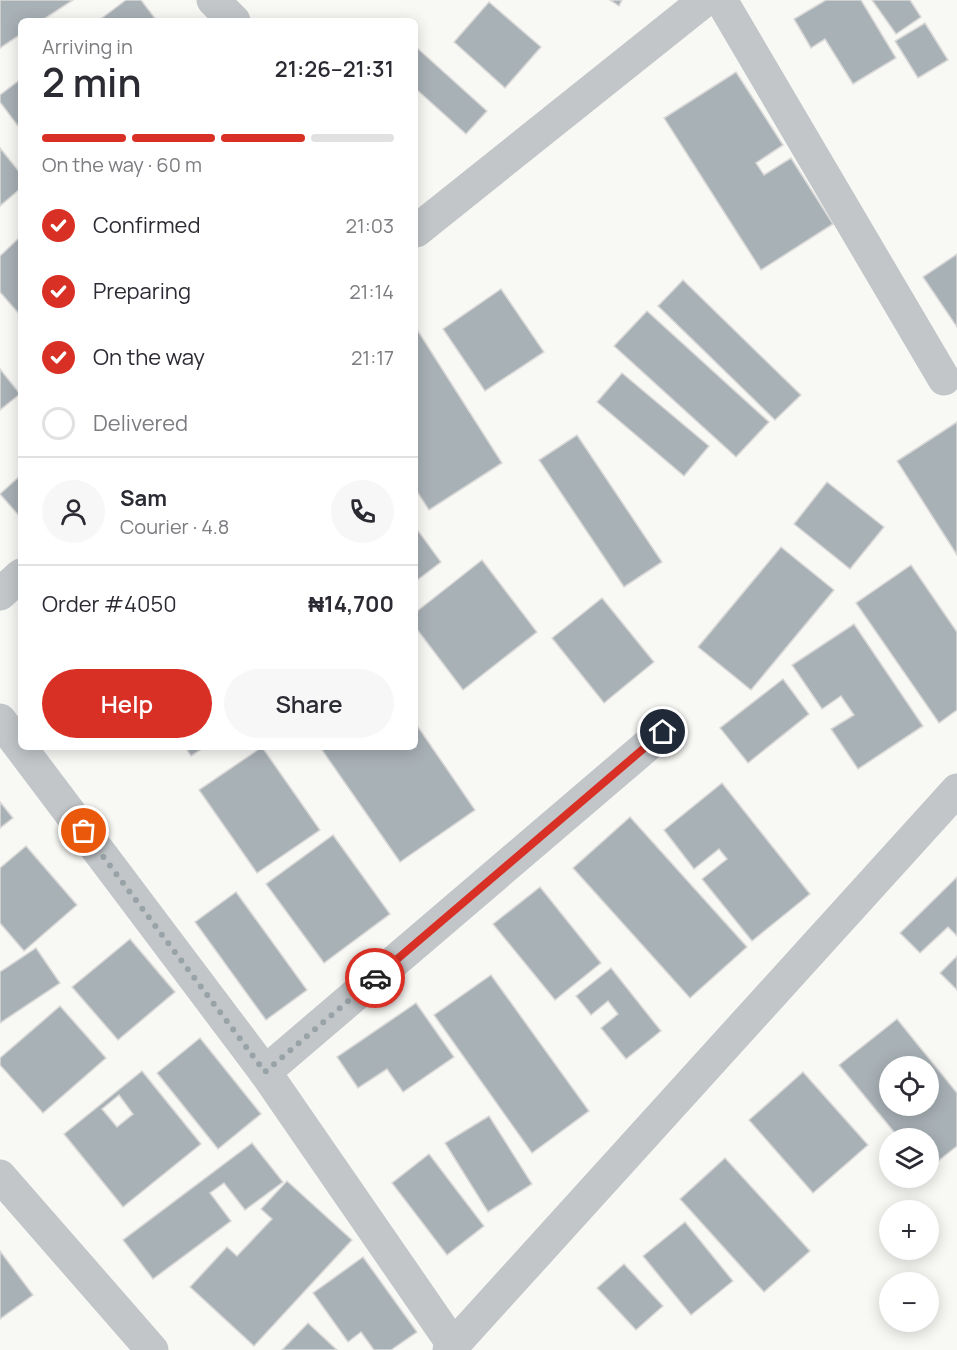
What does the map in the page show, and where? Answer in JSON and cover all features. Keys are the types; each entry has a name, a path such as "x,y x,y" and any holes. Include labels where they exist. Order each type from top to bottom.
{"street":[{"path":"213,0 231,18"},
{"path":"418,223 705,0"},
{"path":"721,0 944,379"},
{"path":"0,594 18,578"},
{"path":"0,720 18,744"},
{"path":"265,1072 663,732"},
{"path":"23,750 265,1072 451,1348 957,790"},
{"path":"0,1176 152,1350"}],"building":[{"path":"0,0 73,0 46,18 18,18 18,36 0,48"},
{"path":"126,0 141,0 155,18 102,18"},
{"path":"610,0 622,0 619,6"},
{"path":"826,0 861,0 896,58 853,84 825,39 811,48 794,19"},
{"path":"872,0 910,0 921,17 896,34"},
{"path":"489,2 541,47 505,88 454,42"},
{"path":"925,23 948,60 918,78 895,41"},
{"path":"418,49 487,111 466,134 418,91"},
{"path":"736,72 783,145 756,163 764,175 791,158 833,224 761,270 664,118"},
{"path":"18,81 18,126 0,102 0,95"},
{"path":"0,148 18,170 18,191 0,206"},
{"path":"18,239 18,313 0,292 0,256"},
{"path":"957,254 957,327 923,277"},
{"path":"683,280 801,395 775,420 658,306"},
{"path":"501,289 544,352 485,391 443,329"},
{"path":"647,311 769,422 736,457 614,346"},
{"path":"418,331 502,463 429,510 418,493"},
{"path":"0,369 18,392 18,396 0,410"},
{"path":"622,373 709,446 684,476 597,402"},
{"path":"957,422 957,555 897,461"},
{"path":"577,435 662,562 624,587 539,460"},
{"path":"18,478 18,515 0,494"},
{"path":"827,482 884,527 850,569 794,524"},
{"path":"418,531 441,562 418,579"},
{"path":"781,547 834,590 751,690 698,647"},
{"path":"482,560 537,632 463,690 418,631 418,610"},
{"path":"911,565 957,632 957,710 939,723 856,603"},
{"path":"602,598 654,662 604,703 552,638"},
{"path":"854,624 923,726 858,769 831,729 854,715 841,696 822,709 792,665"},
{"path":"783,679 809,714 748,763 720,728"},
{"path":"418,727 475,810 400,862 322,750 418,750"},
{"path":"187,750 200,750 191,756"},
{"path":"258,750 264,750 320,830 257,873 199,790"},
{"path":"722,783 810,894 752,941 702,879 727,859 719,849 694,869 664,830"},
{"path":"0,802 13,818 0,828"},
{"path":"630,817 747,947 690,998 573,868"},
{"path":"333,835 390,914 324,963 266,884"},
{"path":"26,846 77,905 24,951 0,923 0,868"},
{"path":"957,877 957,936 948,927 920,953 900,933"},
{"path":"540,887 601,963 555,1000 493,924"},
{"path":"236,892 307,990 266,1020 195,922"},
{"path":"130,939 175,992 118,1040 72,987"},
{"path":"36,948 60,983 0,1023 0,972"},
{"path":"957,956 957,990 940,973"},
{"path":"611,968 661,1031 626,1059 601,1028 618,1014 608,1001 591,1015 576,996"},
{"path":"491,975 589,1111 532,1153 434,1015"},
{"path":"416,1003 454,1057 403,1092 387,1069 358,1088 337,1057"},
{"path":"60,1006 106,1058 43,1113 0,1065 0,1058"},
{"path":"897,1019 927,1056 879,1056 879,1114 839,1065"},
{"path":"200,1038 261,1114 218,1149 157,1073"},
{"path":"142,1071 201,1144 123,1207 64,1134","holes":["119,1095 133,1114 117,1127 102,1109"]},
{"path":"939,1071 957,1093 957,1146 939,1160 939,1128 891,1128 881,1116 939,1116"},
{"path":"803,1072 868,1145 813,1193 749,1120"},
{"path":"489,1116 532,1184 488,1212 445,1143"},
{"path":"252,1143 283,1182 245,1210 224,1183 210,1193 231,1221 153,1279 123,1240"},
{"path":"429,1154 484,1226 447,1255 392,1183"},
{"path":"725,1158 810,1251 764,1292 680,1199"},
{"path":"287,1181 352,1240 254,1346 190,1287 227,1247 237,1256 272,1219 261,1209"},
{"path":"685,1222 733,1281 691,1315 643,1256"},
{"path":"0,1251 33,1295 0,1319"},
{"path":"363,1257 417,1332 391,1350 374,1350 361,1332 348,1342 313,1293"},
{"path":"624,1264 663,1306 636,1330 597,1288"},
{"path":"308,1323 337,1350 282,1350"}],"way so far":[{"path":"84,831 265,1072 375,978"}],"route":[{"path":"375,978 663,732"}]}
